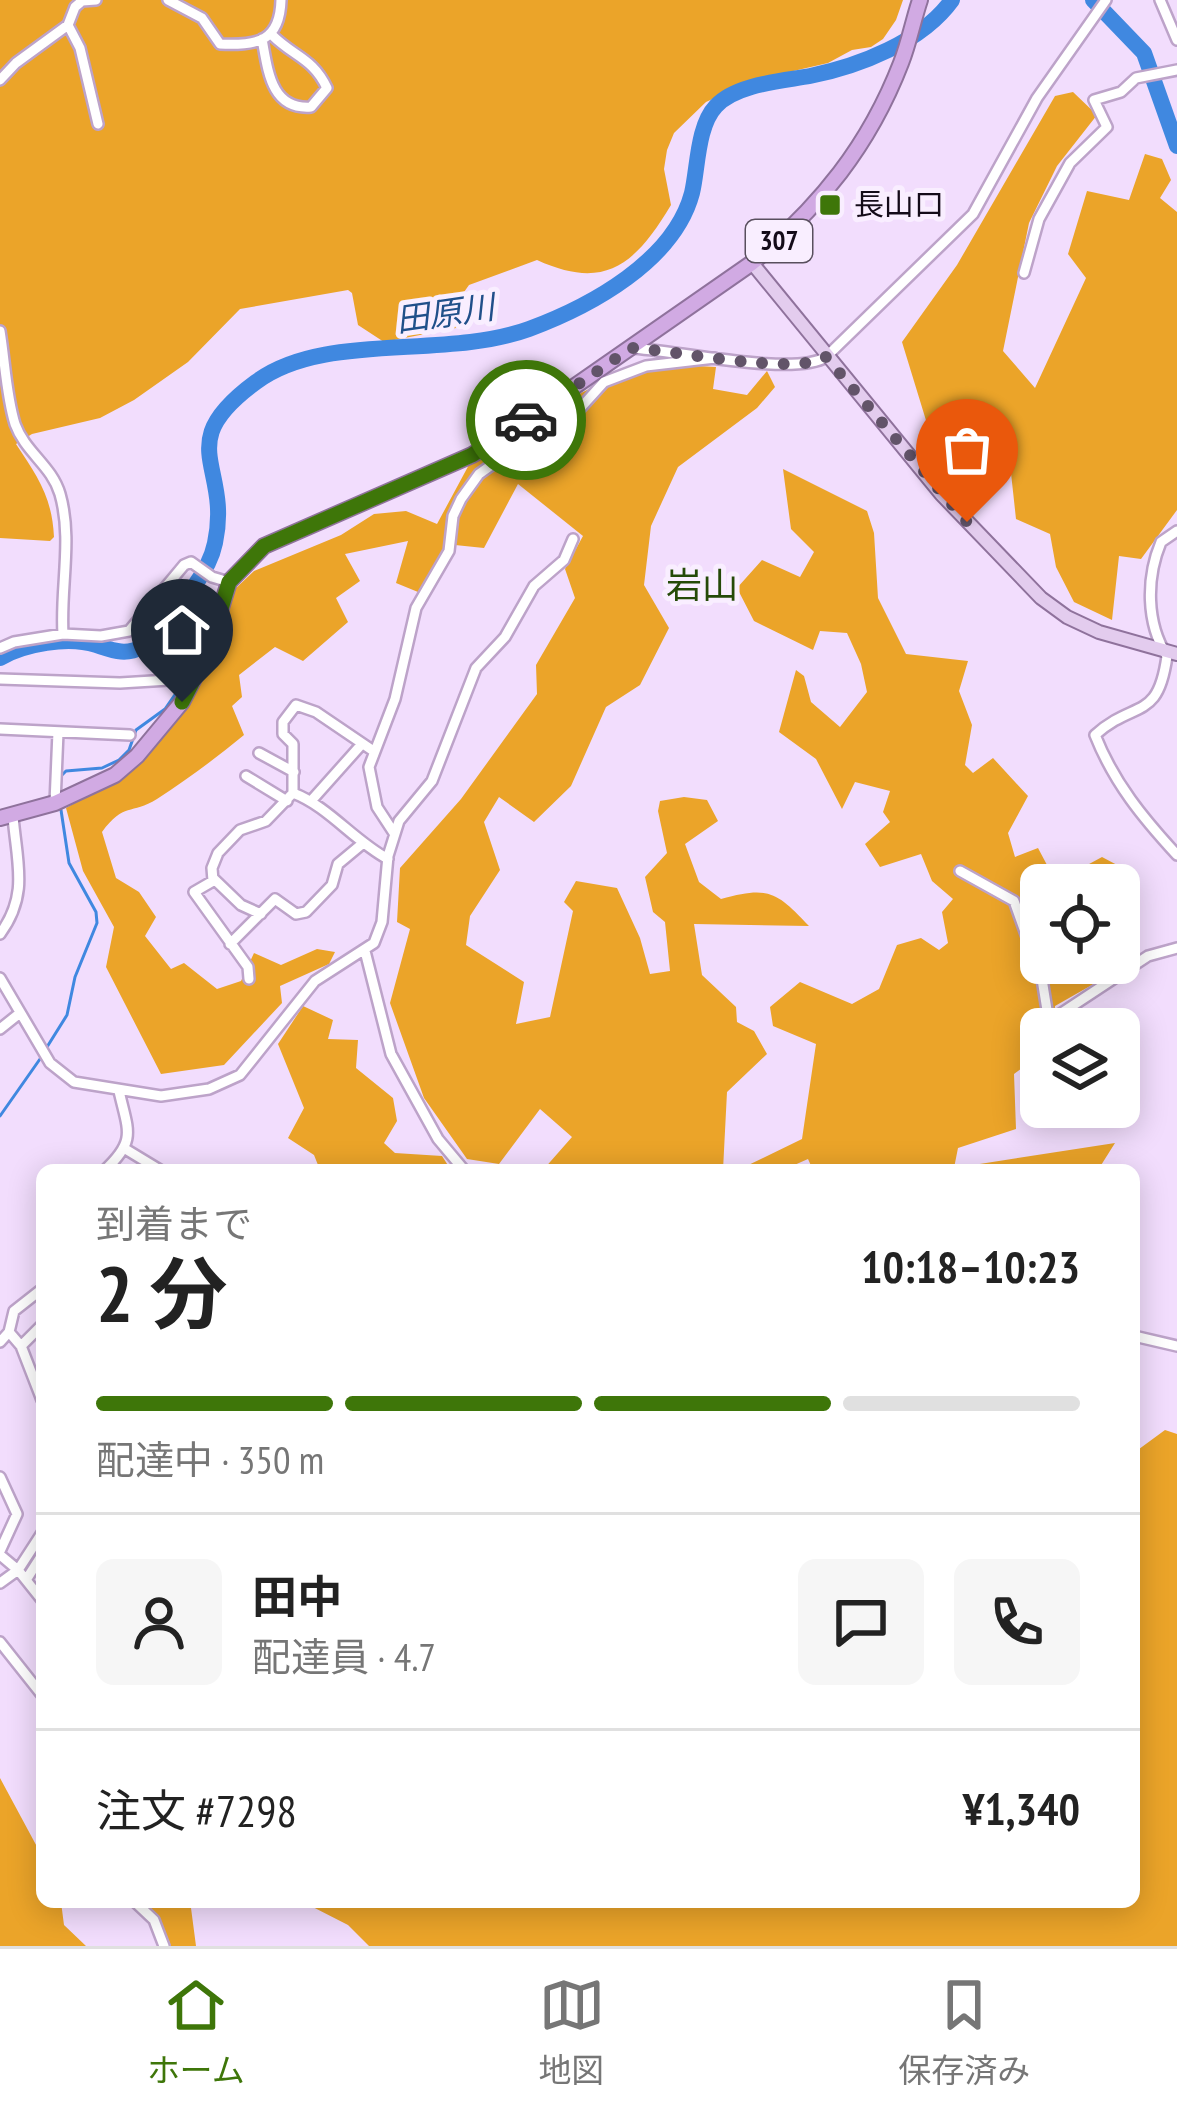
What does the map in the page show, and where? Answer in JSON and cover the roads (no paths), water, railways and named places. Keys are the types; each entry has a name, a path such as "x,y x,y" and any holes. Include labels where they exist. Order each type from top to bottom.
{"highway":[{"name":"307","path":"229,582 264,546 472,455 752,263 802,220 842,174 875,120 903,60 919,5"},
{"path":"6,818 55,803 115,775 137,756 182,702 193,671 208,652 229,582"}],"main road":[{"path":"752,263 941,494 1041,598 1100,632 1170,651"}],"street":[{"path":"0,80 68,25 75,7 96,0"},
{"path":"168,0 202,18 220,44 267,37 281,24 281,0"},
{"path":"1160,0 1177,40"},
{"path":"631,348 816,364 826,357 974,214 1036,98 1105,2"},
{"path":"68,25 80,48 98,124"},
{"path":"267,37 310,60 321,74 327,88 311,107 296,108 281,100 269,79 267,37"},
{"path":"1024,274 1039,219 1070,163 1107,127 1094,100 1120,92 1136,78 1177,70"},
{"path":"0,331 15,423 26,446 52,473 61,497 66,540 63,634"},
{"path":"311,801 367,748 394,699 416,608 449,551 453,516 479,474 500,459 538,448 604,382 627,370 715,358"},
{"path":"1177,531 1161,542 1149,593 1157,641 1170,651 1164,681 1156,698 1095,735 1122,794 1145,813 1177,855"},
{"path":"0,978 60,1074 74,1082 161,1096 222,1085 240,1075 315,981 374,943 382,922 394,833 407,809 432,781 476,668 505,637 534,586 564,560 573,539"},
{"path":"0,648 63,634 101,636 129,631 191,562 229,582"},
{"path":"0,680 121,683 174,679 193,671"},
{"path":"261,914 241,905 214,879 214,858 240,830 266,821 290,797 293,744 281,730 292,706 316,712 367,748 371,788 394,833"},
{"path":"0,728 130,735"},
{"path":"55,803 58,732"},
{"path":"259,753 294,772"},
{"path":"246,776 290,797 311,801 362,844 388,859"},
{"path":"0,934 19,899 6,818"},
{"path":"230,944 278,898 296,914 307,912 332,885 338,864 362,844"},
{"path":"960,871 1014,901 1042,979 1047,1010 1054,1018 1148,956 1177,948"},
{"path":"214,879 194,892 248,967 249,979"},
{"path":"365,951 391,1054 438,1139 459,1164"},
{"path":"0,1029 20,1013"},
{"path":"112,1164 127,1150 129,1137 119,1091"},
{"path":"127,1150 150,1164"},
{"path":"0,1342 14,1311 36,1294"},
{"path":"21,1346 36,1331"},
{"path":"8,1332 21,1346 36,1383"},
{"path":"1140,1337 1177,1346"},
{"path":"0,1477 17,1514 0,1553 36,1592"},
{"path":"0,1582 18,1570 36,1542"},
{"path":"26,1580 36,1564"},
{"path":"0,1642 36,1687"},
{"path":"142,1908 154,1920 164,1946"}],"waterway":[{"name":"田原川","path":"0,658 60,641 124,652 142,647 185,598 211,557 218,516 210,440 230,404 256,382 284,366 315,357 496,338 578,308 627,278 668,240 692,193 705,125 716,106 747,88 869,59 924,28 952,0"},
{"path":"1093,0 1144,53 1177,146"},
{"path":"59,778 66,771 102,768 119,760 129,750 136,730 165,709 183,683 165,653 164,620"},
{"path":"47,1047 67,1015 75,977 97,923 96,912 69,863 61,810"},
{"path":"0,1116 40,1059"}],"place":[{"name":"長山口","path":"830,205"}],"district":[{"name":"岩山","path":"702,585"}]}
